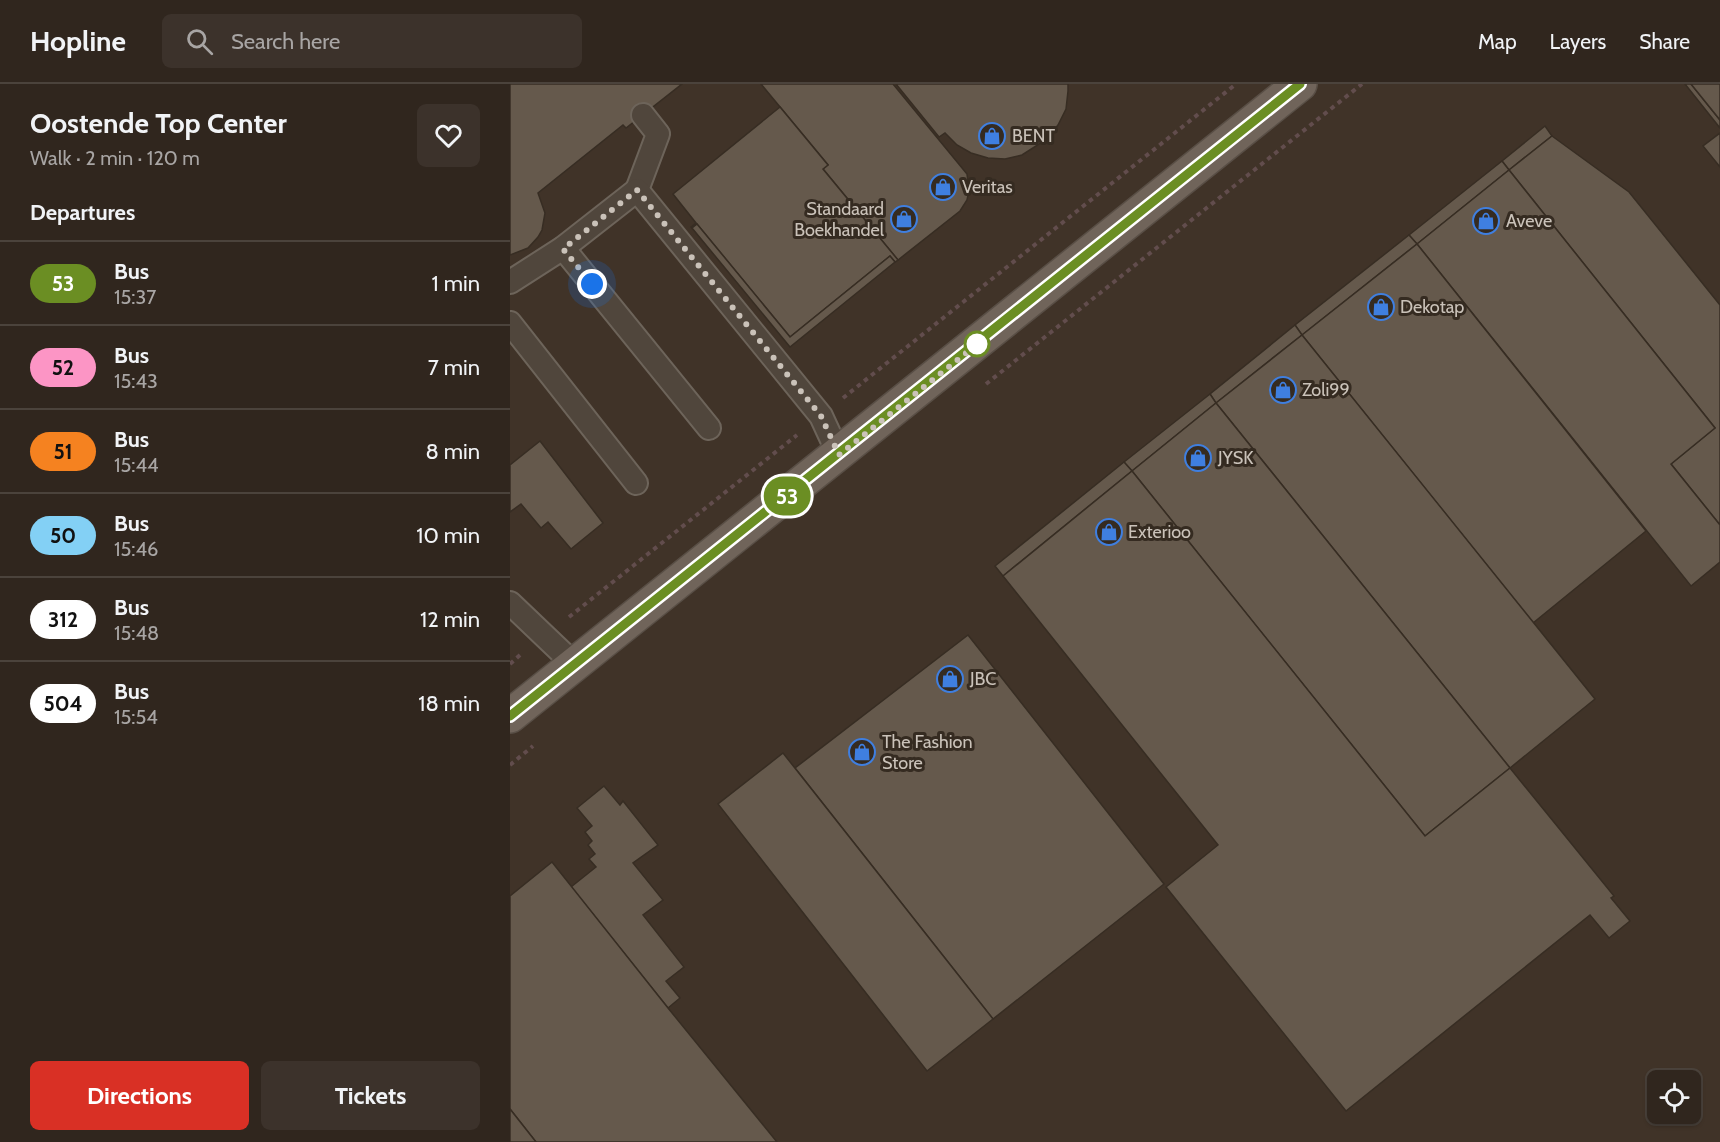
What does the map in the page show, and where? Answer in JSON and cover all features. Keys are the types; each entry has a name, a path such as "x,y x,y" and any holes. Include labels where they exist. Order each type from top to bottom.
{"main road":[{"path":"510,716 1300,84"}],"lane":[{"path":"510,282 563,249 637,190 658,134 643,115"},
{"path":"637,190 821,416 839,455"},
{"path":"563,249 709,428"},
{"path":"510,323 636,483"},
{"path":"510,603 575,664"}],"path":[{"path":"510,664 1236,84"}],"building":[{"path":"510,84 682,84 626,128 623,125 538,193 545,213 542,230 528,248 510,255"},
{"path":"761,84 893,84 967,174 969,191 967,200 960,211 898,260 823,169 828,165"},
{"path":"896,84 1068,84 1068,91 1066,109 1058,125 1047,139 1022,155 1005,159 988,158 971,153 957,145 945,133 939,137"},
{"path":"1685,84 1691,84 1720,120 1720,128"},
{"path":"1691,84 1720,84 1720,120"},
{"path":"780,107 828,165 823,169 898,260 895,262 890,256 790,337 697,224 691,227 696,223 673,194"},
{"path":"1545,126 1552,136 1509,170 1502,161"},
{"path":"1720,133 1720,167 1703,146"},
{"path":"1552,136 1629,192 1720,305 1720,525 1671,464 1715,428 1509,170"},
{"path":"1502,161 1509,170 1417,244 1409,235"},
{"path":"1509,170 1715,428 1671,464 1720,525 1720,562 1691,586 1417,244"},
{"path":"697,224 790,337 890,256 895,262 790,347 692,228"},
{"path":"1409,235 1417,244 1302,335 1295,325"},
{"path":"1417,244 1646,531 1533,623 1302,335"},
{"path":"1295,325 1302,335 1216,403 1210,394"},
{"path":"1302,335 1595,699 1510,768 1216,403"},
{"path":"1210,394 1216,403 1132,471 1124,462"},
{"path":"1216,403 1510,768 1425,836 1132,471"},
{"path":"540,441 603,523 571,549 548,522 541,528 521,504 510,512 510,465"},
{"path":"1124,462 1132,471 1003,576 995,566"},
{"path":"1132,471 1425,836 1510,768 1614,896 1611,898 1630,921 1609,938 1590,915 1346,1111 1166,887 1218,845 1003,576"},
{"path":"968,635 1164,884 993,1019 795,768"},
{"path":"783,753 993,1019 927,1071 718,804"},
{"path":"604,786 620,805 623,801 658,845 633,863 663,900 643,915 684,967 666,981 680,998 668,1008 571,887 596,867 589,859 595,854 588,845 592,841 585,832 592,826 577,808"},
{"path":"552,862 777,1142 536,1142 510,1109 510,896"},
{"path":"510,1109 536,1142 510,1142"}],"bus line":[{"name":"53","path":"510,716 1300,84"}],"place":[{"name":"BENT","path":"992,136"},
{"name":"Veritas","path":"943,187"},
{"name":"Standaard Boekhandel","path":"904,219"},
{"name":"Aveve","path":"1486,221"},
{"name":"Dekotap","path":"1381,307"},
{"name":"Zoli99","path":"1283,390"},
{"name":"JYSK","path":"1198,458"},
{"name":"Exterioo","path":"1109,532"},
{"name":"JBC","path":"950,679"},
{"name":"The Fashion Store","path":"862,752"}],"route":[{"path":"592,284 563,249 637,190 821,416 839,455 986,337 977,344"}]}
